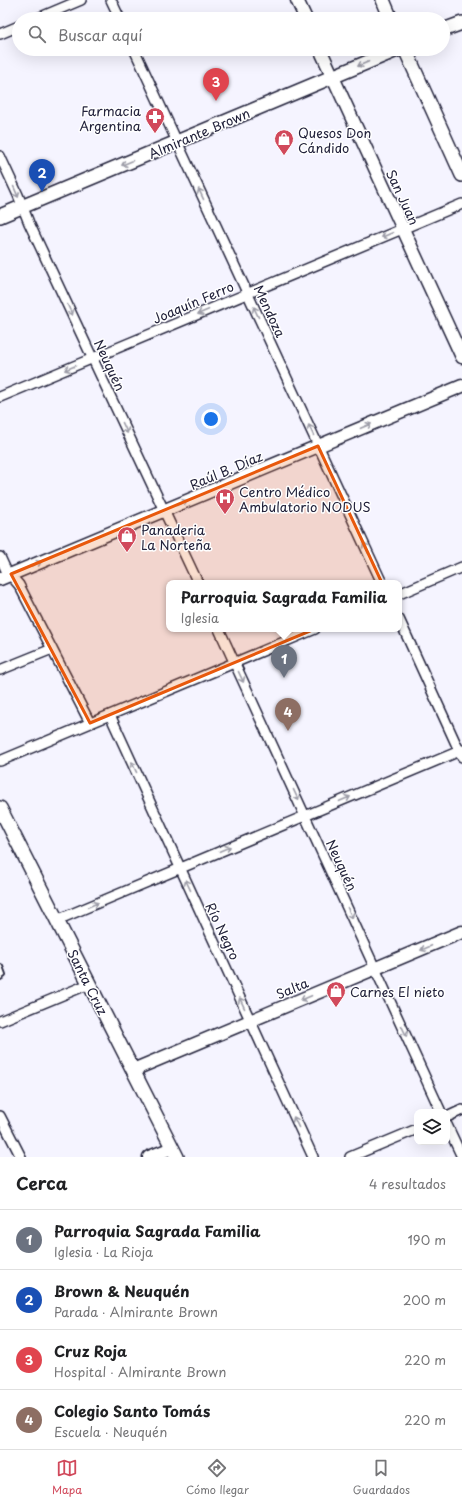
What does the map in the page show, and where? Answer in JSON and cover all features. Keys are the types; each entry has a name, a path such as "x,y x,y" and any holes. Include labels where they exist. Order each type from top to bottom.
{"main road":[{"path":"383,0 388,12"},
{"path":"450,27 462,22"},
{"name":"Almirante Brown","path":"0,216 382,56"},
{"path":"408,56 462,175"},
{"name":"Santa Cruz","path":"2,816 174,1152"}],"street":[{"path":"53,12 81,0"},
{"path":"111,0 117,12"},
{"path":"297,0 303,12"},
{"path":"0,34 12,29"},
{"name":"Mendoza","path":"137,56 381,580"},
{"name":"San Juan","path":"323,56 462,358"},
{"name":"Neuquén","path":"0,156 28,223 197,580"},
{"name":"Joaquín Ferro","path":"0,397 462,204"},
{"name":"Raúl B. Díaz","path":"5,577 462,386"},
{"path":"0,557 4,567 5,577 19,585 90,724"},
{"path":"402,593 462,567"},
{"path":"56,920 305,816 461,753 402,626"},
{"name":"Neuquén","path":"220,632 440,1109"},
{"path":"0,761 308,632"},
{"path":"0,670 52,649"},
{"name":"Río Negro","path":"110,715 313,1157"},
{"name":"Salta","path":"133,1070 462,932"},
{"path":"0,1021 89,984"},
{"path":"450,1116 462,1110"},
{"path":"0,1116 21,1157"},
{"path":"350,1157 414,1130"},
{"path":"450,1131 462,1157"},
{"path":"149,1157 174,1152"}],"lane":[{"path":"0,967 4,975 0,976"}],"highlighted area":[{"path":"318,446 389,598 90,723 11,574"}],"place":[{"name":"Cruz Roja","path":"216,101"},
{"name":"Farmacia Argentina","path":"155,134"},
{"name":"Quesos Don Cándido","path":"284,156"},
{"name":"Brown & Neuquén","path":"42,192"},
{"name":"Centro Médico Ambulatorio NODUS","path":"225,515"},
{"name":"Panaderia La Norteña","path":"127,553"},
{"name":"Parroquia Sagrada Familia","path":"284,678"},
{"name":"Colegio Santo Tomás","path":"288,731"},
{"name":"Carnes El nieto","path":"336,1008"}]}
